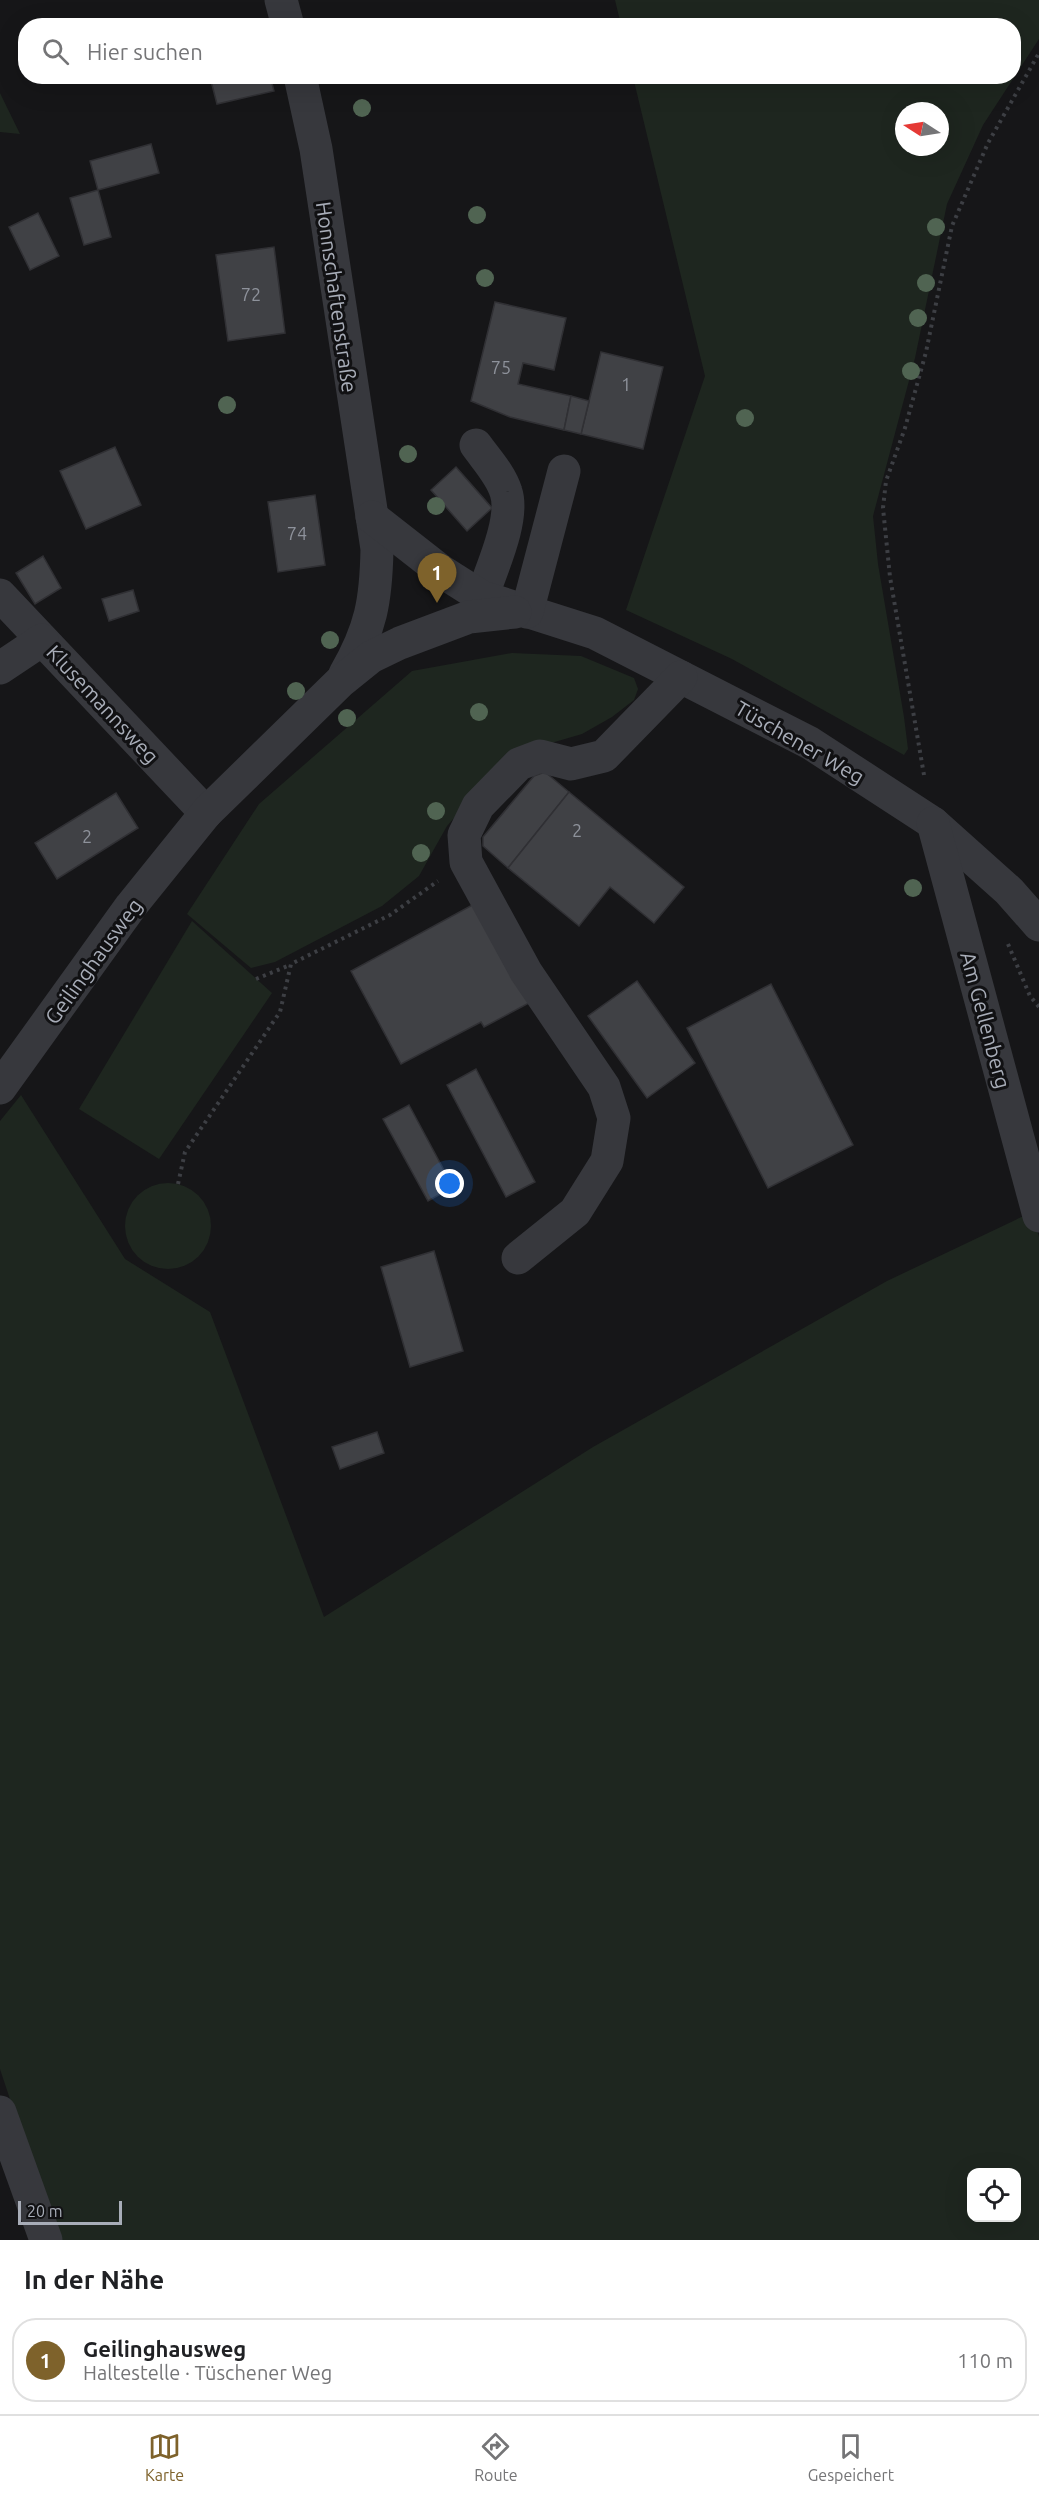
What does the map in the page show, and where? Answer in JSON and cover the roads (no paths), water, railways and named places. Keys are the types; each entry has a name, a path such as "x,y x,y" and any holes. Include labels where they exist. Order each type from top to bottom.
{"street":[{"path":"281,0 286,18"},
{"name":"Honnschaftenstraße","path":"302,84 316,149 377,549 376,588"},
{"path":"476,445 503,484 508,502 506,524 482,597"},
{"path":"527,612 564,471"},
{"name":"Tüschener Weg","path":"372,517 441,571 482,597 595,633 810,743 933,823 1009,891 1039,925"},
{"name":"Geilinghausweg","path":"340,681 371,620 376,588"},
{"name":"Klusemannsweg","path":"0,596 206,813"},
{"name":"Tüschener Weg","path":"400,643 469,617 491,612 527,612"},
{"path":"0,668 42,640"},
{"name":"Geilinghausweg","path":"0,1088 131,906 206,813 340,681 371,657 400,643"},
{"path":"518,1257 575,1212 607,1161 614,1118 604,1087 526,972 466,862 464,835 478,806 519,764 540,756 571,764 604,756 681,677"},
{"name":"Am Gellenberg","path":"933,823 1039,1216"},
{"path":"0,2112 46,2240"}],"place":[{"name":"Geilinghausweg","path":"437,603"}]}
